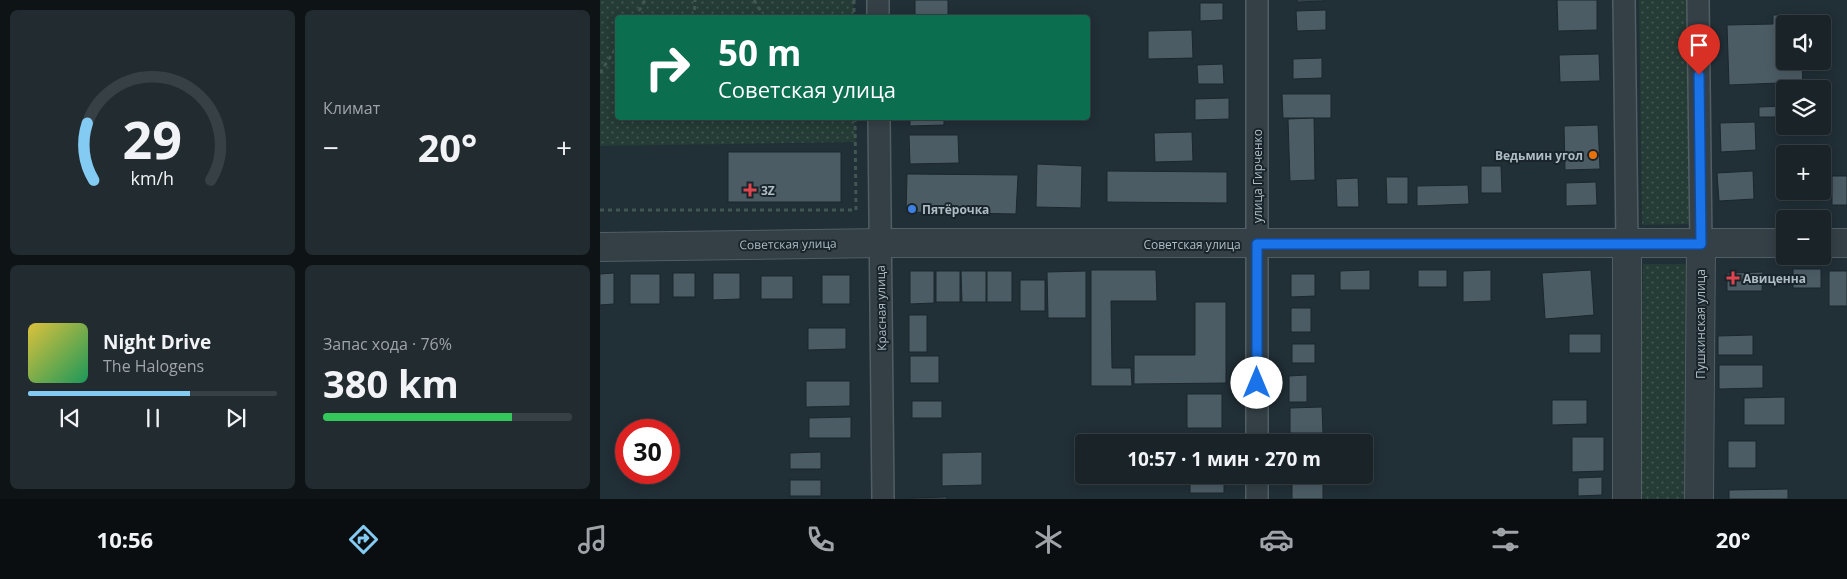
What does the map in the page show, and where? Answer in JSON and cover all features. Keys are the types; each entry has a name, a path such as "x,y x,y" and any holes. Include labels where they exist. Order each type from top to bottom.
{"street":[{"path":"878,0 878,15"},
{"name":"улица Гирченко","path":"1257,0 1257,434"},
{"path":"1624,0 1627,244 1627,499"},
{"name":"Пушкинская улица","path":"1698,0 1701,244 1699,499"},
{"name":"Красная улица","path":"879,120 883,499"},
{"name":"Советская улица","path":"600,247 880,243 1776,243"},
{"path":"1831,243 1847,243"},
{"path":"1257,484 1257,499"}],"path":[{"path":"636,15 646,0"},
{"path":"694,15 695,0"},
{"path":"754,0 763,15"},
{"path":"854,0 854,15"},
{"path":"600,73 615,50"},
{"path":"600,210 856,210 855,120"}],"green space":[{"path":"600,0 854,0 854,15 615,15 615,120 855,120 856,142 600,146"},
{"path":"1639,0 1687,0 1692,224 1642,225"},
{"path":"1643,264 1690,264 1689,499 1640,499"}],"building":[{"path":"915,0 948,0 948,15 915,15"},
{"path":"1297,0 1324,0 1324,1 1297,2"},
{"path":"1557,0 1597,0 1597,30 1558,31"},
{"path":"1200,3 1223,3 1223,20 1200,21"},
{"path":"1326,10 1326,30 1297,31 1296,11"},
{"path":"1773,15 1776,15 1776,70 1802,70 1803,80 1776,80 1776,83 1729,85 1727,25 1773,24"},
{"path":"1192,30 1193,58 1148,59 1148,31"},
{"path":"1599,54 1600,81 1560,82 1559,55"},
{"path":"1322,58 1322,78 1293,79 1293,59"},
{"path":"1223,64 1224,84 1198,84 1197,65"},
{"path":"1282,94 1331,94 1331,118 1283,118"},
{"path":"1229,98 1229,119 1195,120 1195,99"},
{"path":"1776,106 1776,117 1759,117 1759,107"},
{"path":"1314,118 1315,180 1290,181 1288,119"},
{"path":"910,120 944,120 944,125 910,126"},
{"path":"1755,122 1756,150 1721,152 1720,123"},
{"path":"1598,125 1600,169 1565,170 1564,126"},
{"path":"1192,132 1193,161 1155,162 1154,133"},
{"path":"909,135 958,135 959,163 910,164"},
{"path":"728,152 841,152 841,202 728,202"},
{"path":"1037,164 1082,166 1081,208 1036,207"},
{"path":"1481,166 1501,166 1502,193 1481,193"},
{"path":"1107,171 1227,172 1227,203 1107,202"},
{"path":"1753,171 1754,199 1719,201 1717,173"},
{"path":"907,174 1018,175 1016,214 906,212"},
{"path":"1832,176 1847,176 1847,205 1832,205"},
{"path":"1386,177 1408,177 1408,204 1387,204"},
{"path":"1358,178 1359,207 1337,207 1336,179"},
{"path":"1596,182 1597,205 1566,206 1566,183"},
{"path":"1468,185 1469,204 1417,206 1417,186"},
{"path":"1793,269 1821,269 1821,288 1793,288"},
{"path":"1091,270 1156,270 1157,301 1111,301 1112,368 1131,368 1132,386 1091,386"},
{"path":"1370,270 1370,290 1340,290 1340,271"},
{"path":"1418,270 1447,270 1447,287 1418,287"},
{"path":"1491,270 1491,301 1463,302 1463,271"},
{"path":"1591,270 1594,315 1545,319 1542,273"},
{"path":"910,271 934,271 934,303 910,304"},
{"path":"936,271 960,271 960,302 936,302"},
{"path":"961,271 986,271 986,302 962,302"},
{"path":"987,271 1012,271 1012,302 987,302"},
{"path":"1086,271 1086,318 1048,318 1047,272"},
{"path":"1829,271 1847,271 1847,306 1829,306"},
{"path":"1763,272 1762,291 1727,291 1727,273"},
{"path":"614,273 614,304 600,305 600,274"},
{"path":"673,273 695,273 695,297 673,297"},
{"path":"713,273 740,273 740,299 713,300"},
{"path":"630,274 660,274 660,304 630,304"},
{"path":"1291,274 1315,274 1315,296 1291,297"},
{"path":"822,275 850,275 850,304 822,304"},
{"path":"761,276 793,276 793,299 761,299"},
{"path":"1020,280 1045,280 1045,311 1020,311"},
{"path":"1195,302 1226,302 1226,383 1134,384 1134,355 1195,355"},
{"path":"1291,308 1311,308 1311,332 1291,332"},
{"path":"909,315 927,315 927,352 909,352"},
{"path":"808,328 846,328 846,349 808,350"},
{"path":"1569,334 1601,334 1601,353 1569,353"},
{"path":"1753,335 1753,355 1718,355 1718,336"},
{"path":"1292,344 1315,344 1315,363 1292,363"},
{"path":"910,356 939,356 939,383 910,383"},
{"path":"1719,365 1763,365 1763,388 1719,389"},
{"path":"1307,375 1307,402 1289,402 1289,376"},
{"path":"806,381 850,381 850,406 806,407"},
{"path":"1187,394 1222,394 1222,428 1187,428"},
{"path":"1785,397 1785,425 1744,425 1744,398"},
{"path":"1552,400 1587,400 1587,424 1552,425"},
{"path":"912,401 942,401 942,418 912,418"},
{"path":"1322,407 1323,433 1290,433 1290,408"},
{"path":"851,417 851,438 809,438 809,418"},
{"path":"1572,437 1604,437 1604,471 1572,472"},
{"path":"1728,441 1756,441 1756,468 1728,468"},
{"path":"821,452 821,469 790,469 790,453"},
{"path":"982,452 982,485 942,486 942,453"},
{"path":"1602,477 1602,495 1578,496 1578,478"},
{"path":"790,480 821,480 821,496 790,496"},
{"path":"1190,484 1224,484 1224,493 1190,493"},
{"path":"1292,484 1323,484 1323,499 1292,499"},
{"path":"1788,489 1788,499 1729,499 1729,490"},
{"path":"947,497 947,499 912,499 912,498"}],"place":[{"name":"Ведьмин угол","path":"1593,155"},
{"name":"3Z","path":"750,190"},
{"name":"Пятёрочка","path":"912,209"},
{"name":"Авиценна","path":"1733,278"}],"route":[{"path":"1257,383 1257,244 1701,244 1699,75"}]}
